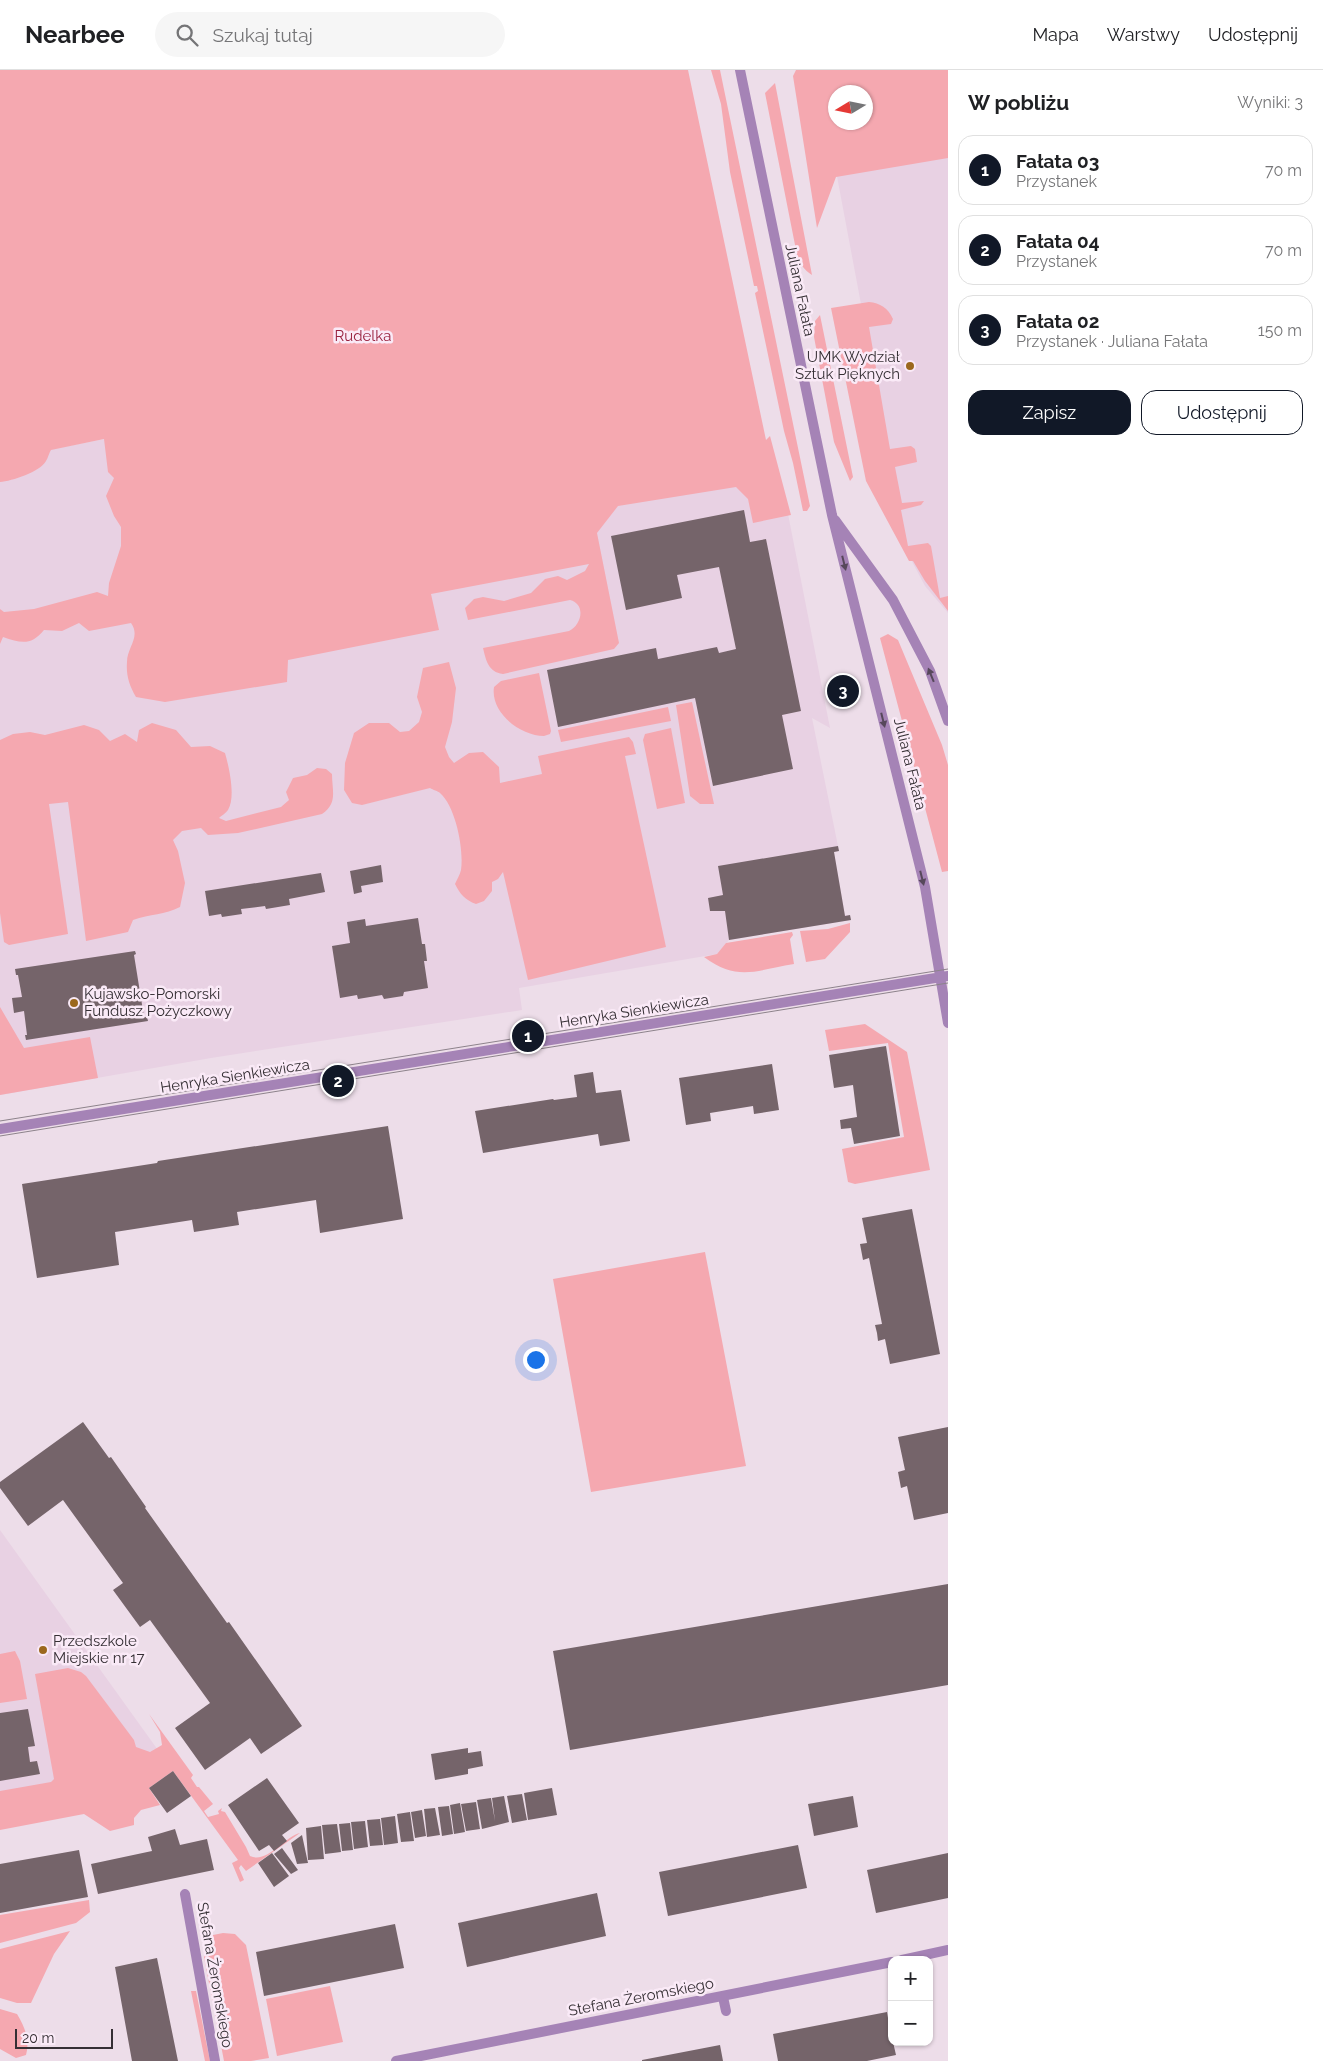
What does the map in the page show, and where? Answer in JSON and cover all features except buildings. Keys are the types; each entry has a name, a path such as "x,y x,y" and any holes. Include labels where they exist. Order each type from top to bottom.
{"street":[{"name":"Juliana Fałata","path":"740,70 832,515 925,887 944,977 948,1023"},
{"name":"Juliana Fałata","path":"832,515 894,600 930,671 948,721"},
{"name":"Henryka Sienkiewicza","path":"0,1129 944,977"},
{"name":"Stefana Żeromskiego","path":"185,1894 215,2061"},
{"path":"920,1956 948,1950"},
{"name":"Stefana Żeromskiego","path":"396,2061 888,1963"},
{"path":"723,1996 726,2011"}],"shaded area":[{"name":"UMK Wydział Sztuk Pięknych","path":"817,70 948,70 948,613 925,586 908,554 828,130 873,130 873,85 828,85 828,129"},
{"path":"728,341 788,514 830,728 812,718 839,851 834,852 845,915 850,915 851,920 729,940 717,954 519,988 522,1010 211,1058 0,1095 0,459 115,437 372,428"},
{"name":"Przedszkole Miejskie nr 17","path":"0,1530 173,1771 0,1801"}],"green space":[{"name":"Rudelka","path":"0,70 688,70 766,440 770,436 791,515 753,523 748,499 736,487 618,506 597,533 619,643 614,649 503,674 491,668 483,648 569,631 579,620 580,610 578,606 570,600 468,620 465,608 474,599 483,597 504,601 531,593 545,579 558,576 567,580 585,571 589,564 431,594 439,630 288,660 287,682 165,702 136,697 132,688 127,667 135,633 131,623 89,631 79,623 62,631 44,630 35,639 25,642 3,637 0,644 0,609 4,612 34,609 97,592 108,596 109,583 121,546 121,527 114,516 106,496 114,478 108,472 104,439 51,450 46,461 38,469 18,478 0,482"},
{"path":"711,70 720,70 810,506 807,511 803,511 784,431 755,293 758,291 757,286 754,286 730,172 721,104"},
{"path":"796,70 948,70 948,158 836,177 817,228 793,76"},
{"path":"775,83 812,275 799,261 797,255 765,93"},
{"path":"869,302 883,307 893,319 891,324 869,327 890,449 911,446 915,449 917,462 895,467 902,503 924,501 921,505 901,510 908,546 928,543 931,546 940,598 948,596 948,611 925,581 913,561 909,561 866,481 831,308"},
{"path":"820,315 853,477 850,481 834,442 814,337 815,321"},
{"path":"888,634 898,640 942,745 948,765 948,871 942,872 880,638"},
{"path":"449,662 456,688 452,722 445,747 449,757 454,763 469,753 483,752 499,767 500,783 542,774 538,756 629,737 633,742 636,754 625,756 666,947 528,980 503,872 498,879 492,882 492,891 484,901 476,904 463,896 455,884 462,862 460,841 458,829 450,808 440,793 430,788 362,805 352,803 344,790 345,763 354,733 369,723 389,723 400,732 409,731 419,722 422,712 417,697 423,668"},
{"path":"539,673 551,731 550,734 544,736 526,732 509,721 497,706 494,697 494,687 501,681"},
{"path":"692,702 714,804 700,804 690,796 676,705"},
{"path":"668,707 671,721 561,742 558,730"},
{"path":"152,723 176,730 191,747 210,746 225,753 232,790 228,810 219,818 226,821 281,807 289,800 286,792 293,778 307,775 317,768 326,769 332,774 333,796 330,806 322,814 238,833 208,835 201,828 182,831 173,840 178,851 185,883 180,907 169,912 133,920 128,932 86,941 68,802 49,804 68,934 9,945 4,942 0,913 0,740 13,734 30,732 45,735 84,725 99,730 110,741 125,734 137,742 139,730"},
{"path":"671,728 685,803 657,809 643,740 645,734"},
{"path":"850,923 850,932 825,959 806,962 800,931 828,929"},
{"path":"792,932 793,935 790,939 794,964 758,971 737,972 716,965 704,957 717,954 726,943"},
{"path":"0,1007 24,1048 90,1037 98,1078 0,1095"},
{"path":"865,1024 907,1052 930,1170 855,1184 848,1182 842,1149 904,1137 888,1043 829,1051 825,1030"},
{"path":"705,1252 746,1466 591,1492 553,1279"},
{"path":"15,1651 20,1661 27,1699 0,1703 0,1654"},
{"path":"68,1668 81,1672 86,1676 134,1740 136,1747 150,1752 162,1745 160,1732 149,1714 193,1775 191,1778 197,1787 213,1804 204,1811 208,1817 219,1814 218,1811 222,1808 221,1811 225,1812 250,1856 263,1856 300,1833 246,1871 241,1865 239,1868 244,1880 240,1882 232,1863 238,1860 173,1771 149,1788 160,1805 141,1810 134,1818 134,1825 110,1831 84,1814 0,1830 0,1791 51,1782 54,1779 35,1674"},
{"path":"89,1900 90,1912 76,1923 0,1943 0,1915"},
{"path":"70,1931 54,1954 31,2003 17,2003 0,1998 0,1949"},
{"path":"223,1933 235,1934 246,1945 269,2058 251,2061 224,2061 204,1957 207,1943 213,1935"},
{"path":"330,1986 343,2042 277,2056 266,1999"},
{"path":"191,1991 196,1991 210,2061 205,2061"},
{"path":"0,2009 17,2014 20,2019 27,2039 26,2055 16,2058 0,2049"}],"tram line":[{"path":"0,1121 948,969"},
{"path":"0,1136 948,983"}],"place":[{"name":"UMK Wydział Sztuk Pięknych","path":"910,366"},
{"name":"Fałata 02","path":"843,691"},
{"name":"Kujawsko-Pomorski Fundusz Pożyczkowy","path":"74,1003"},
{"name":"Fałata 03","path":"528,1036"},
{"name":"Fałata 04","path":"338,1081"},
{"name":"Przedszkole Miejskie nr 17","path":"43,1650"}]}
